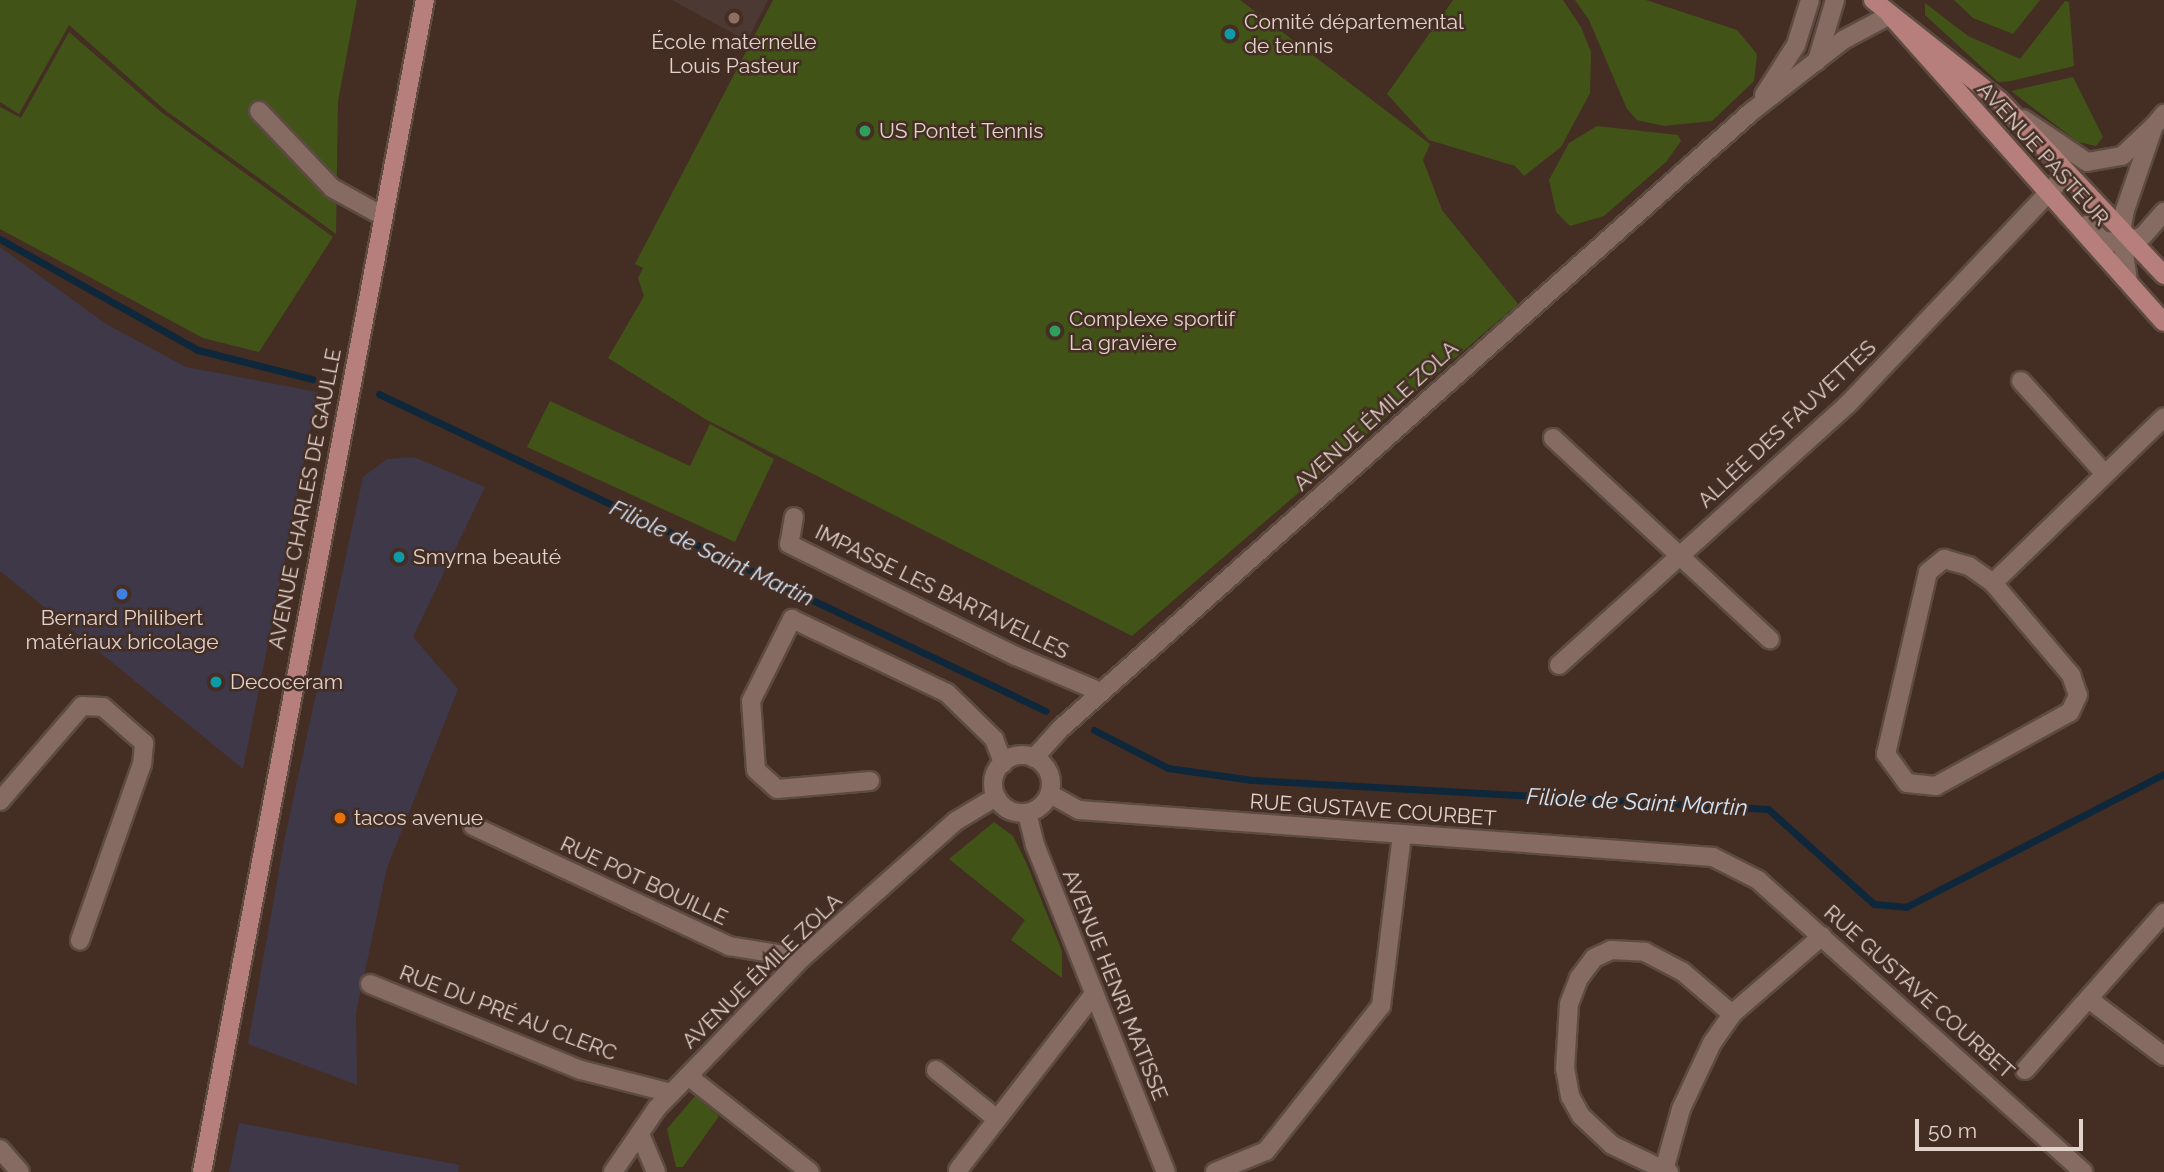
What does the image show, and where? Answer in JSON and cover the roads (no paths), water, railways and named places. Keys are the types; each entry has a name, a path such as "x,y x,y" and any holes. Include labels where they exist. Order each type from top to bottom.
{"main road":[{"name":"AVENUE CHARLES DE GAULLE","path":"202,1172 381,215 425,0"},
{"name":"AVENUE PASTEUR","path":"1874,0 2055,197 2164,322"},
{"name":"AVENUE PASTEUR","path":"1890,15 2000,101 2124,239 2164,275"}],"street":[{"name":"AVENUE ÉMILE ZOLA","path":"1751,112 1787,64 1810,0"},
{"path":"1817,61 1835,0"},
{"name":"AVENUE ÉMILE ZOLA","path":"1034,758 1101,692 1751,112 1863,27 1890,15"},
{"path":"2000,101 2067,152 2087,162 2123,156 2159,120"},
{"path":"259,111 332,188 381,215"},
{"path":"2128,281 2124,239 2159,120"},
{"name":"ALLÉE DES FAUVETTES","path":"1559,665 1848,404 2055,197 2066,175"},
{"path":"2055,197 2102,240 2124,239 2152,229 2164,212"},
{"path":"2021,382 2104,473"},
{"path":"1993,583 2164,417"},
{"path":"1553,438 1681,553 1770,640"},
{"name":"IMPASSE LES BARTAVELLES","path":"794,517 789,544 1016,656 1101,692"},
{"path":"1944,559 1969,566 1993,583 2071,676 2078,695 2070,712 1936,786 1908,783 1886,754 1928,572 1944,559"},
{"path":"870,781 777,789 756,770 751,701 792,619 947,693 994,739 1003,763"},
{"path":"0,801 82,706 103,707 144,743 142,764 80,940"},
{"path":"1018,755 1034,758 1047,769 1050,794 1041,806 1027,813 1009,810 996,797 994,779 1003,763 1018,755"},
{"name":"RUE GUSTAVE COURBET","path":"1050,794 1079,810 1713,857 1758,880 2083,1172"},
{"name":"AVENUE ÉMILE ZOLA","path":"613,1172 671,1093 802,958 956,821 996,797"},
{"name":"AVENUE HENRI MATISSE","path":"1027,813 1035,845 1166,1172"},
{"name":"RUE POT BOUILLE","path":"473,826 729,946 802,958"},
{"path":"1215,1172 1266,1151 1381,1006 1402,835"},
{"path":"2025,1070 2090,1000 2164,913"},
{"path":"1732,1014 1683,972 1645,952 1611,950 1594,958 1579,978 1569,1004 1565,1069 1570,1096 1581,1116 1612,1145 1666,1171 1694,1076 1732,1014 1822,936"},
{"name":"RUE DU PRÉ AU CLERC","path":"370,984 581,1070 671,1093"},
{"path":"958,1170 1094,994"},
{"path":"2090,1000 2164,1056"},
{"path":"936,1070 997,1119"},
{"path":"688,1076 810,1172"},
{"path":"640,1134 656,1172"},
{"path":"0,1149 20,1172"}],"waterway":[{"name":"Filiole de Saint Martin","path":"0,239 198,350 312,379"},
{"name":"Filiole de Saint Martin","path":"379,394 1046,711"},
{"name":"Filiole de Saint Martin","path":"1094,730 1168,768 1252,780 1768,809 1874,904 1906,907 2164,774"}],"place":[{"name":"École maternelle Louis Pasteur","path":"734,18"},
{"name":"Comité départemental de tennis","path":"1230,34"},
{"name":"US Pontet Tennis","path":"865,131"},
{"name":"Complexe sportif La gravière","path":"1055,331"},
{"name":"Smyrna beauté","path":"399,557"},
{"name":"Bernard Philibert matériaux bricolage","path":"122,594"},
{"name":"Decoceram","path":"216,682"},
{"name":"tacos avenue","path":"340,818"}]}
